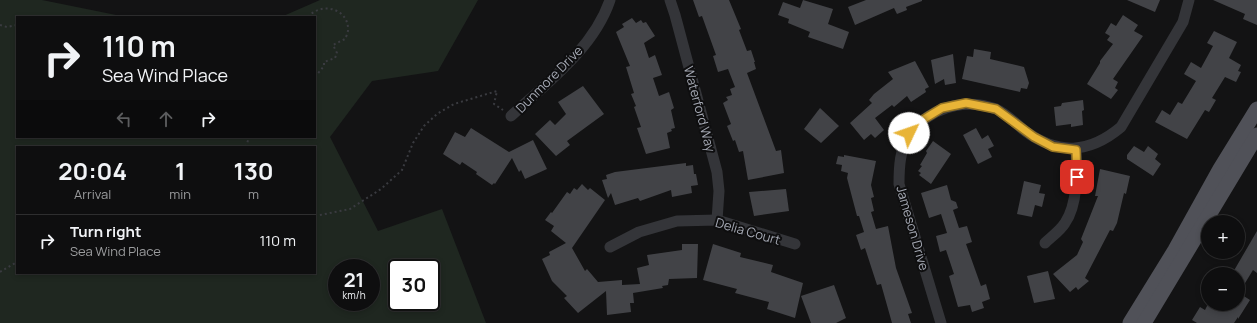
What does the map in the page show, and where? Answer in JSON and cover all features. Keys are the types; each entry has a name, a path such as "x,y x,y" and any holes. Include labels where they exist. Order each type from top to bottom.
{"main road":[{"path":"1130,323 1175,250 1220,169 1257,109"},
{"path":"1144,323 1257,135"}],"street":[{"name":"Dunmore Drive","path":"511,116 566,65 588,41 608,8 610,0"},
{"name":"Waterford Way","path":"670,0 676,15 717,172 719,191 717,220"},
{"name":"Jameson Drive","path":"941,323 899,184 899,160 909,133 924,119 942,108 966,103 996,109 1034,137 1053,147 1076,150 1110,137 1120,127 1183,22 1189,0"},
{"path":"1044,243 1065,223 1073,202 1077,177 1076,150"},
{"name":"Delia Court","path":"610,247 639,232 677,221 717,220 795,244"}],"path":[{"path":"309,16 318,8 330,8 343,18 348,30 345,39 333,45 337,53 335,58 324,62 324,66 316,76"},
{"path":"0,25 7,27 16,25"},
{"path":"316,216 350,208 381,189 402,170 413,143 428,121 454,104 497,91 494,104 511,116"},
{"path":"0,272 16,263"}],"shaded area":[{"path":"0,0 42,0 121,16 16,16 16,138 316,138 316,16 283,16 320,0 478,0 438,71 372,81 330,137 378,231 442,209 486,323 0,323"}],"building":[{"path":"693,0 729,0 741,29 739,30 747,51 751,50 755,62 756,69 747,73 776,151 781,150 784,173 748,180 743,151 739,152 735,140 733,141 727,126 731,124 723,103 728,100 726,97 732,95 730,89 735,87 728,69 718,72 713,56 716,55 702,16 699,17"},
{"path":"803,0 833,9 828,24 849,32 843,49 808,37 810,32 788,23 789,19 778,15 783,2 800,8"},
{"path":"866,0 922,1 906,7 907,10 897,14 894,8 855,25 848,7"},
{"path":"1127,0 1160,0 1155,12"},
{"path":"1213,0 1257,0 1257,25 1243,19 1245,14"},
{"path":"1123,15 1138,25 1134,31 1143,36 1113,79 1118,82 1115,88 1118,90 1111,99 1087,84 1100,61 1113,44 1107,40 1110,36 1105,33 1111,23 1116,26"},
{"path":"632,18 636,23 641,20 643,23 646,22 655,36 644,43 649,58 655,55 662,75 653,78 659,96 669,92 674,108 671,110 675,128 671,129 672,131 667,133 670,148 646,154 637,128 641,127 634,107 636,106 631,94 634,93 626,67 630,66 616,32 624,27 622,24"},
{"path":"1214,31 1237,42 1229,58 1241,65 1238,71 1241,72 1236,82 1225,77 1212,98 1216,100 1209,112 1205,110 1187,139 1155,122 1162,110 1170,115 1178,102 1182,104 1196,81 1184,74 1191,62 1201,68 1213,46 1207,43"},
{"path":"974,49 991,52 990,59 1024,67 1029,83 1027,89 1021,88 1020,92 962,79 967,56 973,57"},
{"path":"953,54 956,83 945,85 944,79 935,84 931,60"},
{"path":"915,61 929,87 925,89 926,92 911,102 907,96 894,107 892,105 875,118 884,130 875,138 871,134 864,140 850,123 872,103 869,100 874,94 893,79 888,72"},
{"path":"583,86 604,114 567,141 570,145 556,156 535,134 550,120 555,125 566,114 558,102"},
{"path":"1083,100 1083,125 1071,127 1071,124 1056,126 1054,107 1061,106 1062,103"},
{"path":"820,108 839,126 821,143 804,129"},
{"path":"471,128 509,152 533,140 547,169 525,179 521,170 519,172 512,158 495,184 494,183 492,185 462,162 460,165 443,154 455,132 465,137"},
{"path":"976,128 982,139 988,135 994,146 988,149 992,157 978,164 963,135"},
{"path":"933,141 951,154 931,184 919,175 921,173 918,171 922,166 920,165 927,153 926,151"},
{"path":"1134,146 1144,152 1148,146 1158,154 1155,159 1161,164 1153,176 1127,159 1127,155"},
{"path":"844,155 876,161 871,185 874,197 871,198 874,211 871,212 876,229 888,226 896,268 912,313 908,314 911,323 892,323 881,284 877,285 865,248 861,250 856,235 864,232 859,216 857,216 847,178 848,173 841,171 842,165 836,164 838,156 844,157"},
{"path":"686,163 686,166 693,165 694,174 696,174 698,185 691,186 692,193 672,197 671,190 640,201 638,198 615,205 611,193 608,198 602,180 607,179 606,175 615,172"},
{"path":"1100,169 1130,176 1126,194 1124,193 1117,223 1113,231 1110,230 1085,278 1089,281 1078,290 1076,287 1070,292 1053,274 1077,255 1083,242 1081,239 1098,196 1095,196"},
{"path":"1024,181 1041,185 1039,193 1045,194 1042,207 1035,205 1032,217 1017,214"},
{"path":"582,184 588,190 590,188 605,200 572,248 585,271 587,269 598,282 622,280 622,285 640,284 637,268 649,265 647,255 682,250 682,244 698,244 697,278 669,279 668,285 662,286 663,288 633,293 634,303 630,303 631,312 607,315 606,291 578,313 564,298 567,296 552,281 542,259 550,255 549,252 566,243 551,231 554,226 545,220 567,192 570,194 574,188 577,190"},
{"path":"947,185 951,200 956,202 958,208 953,210 959,228 967,226 972,242 966,244 981,286 986,284 990,299 982,302 984,308 972,312 970,305 958,307 949,276 954,274 946,250 940,252 936,236 947,233 941,214 929,218 921,193"},
{"path":"786,189 789,211 754,216 749,192"},
{"path":"1257,231 1257,273 1253,270 1245,283 1245,267 1236,267 1241,259 1245,259 1245,252"},
{"path":"713,244 741,253 740,257 773,265 771,272 803,283 795,318 767,309 769,302 735,293 737,289 703,280"},
{"path":"1048,271 1055,299 1034,303 1027,276"},
{"path":"834,285 846,318 836,323 811,323 801,296"},
{"path":"1245,297 1250,300 1245,308"},
{"path":"1200,307 1201,311 1243,311 1234,323 1197,323 1192,320"}],"route":[{"path":"909,133 924,119 942,108 966,103 996,109 1034,137 1053,147 1076,150 1077,177"}]}
